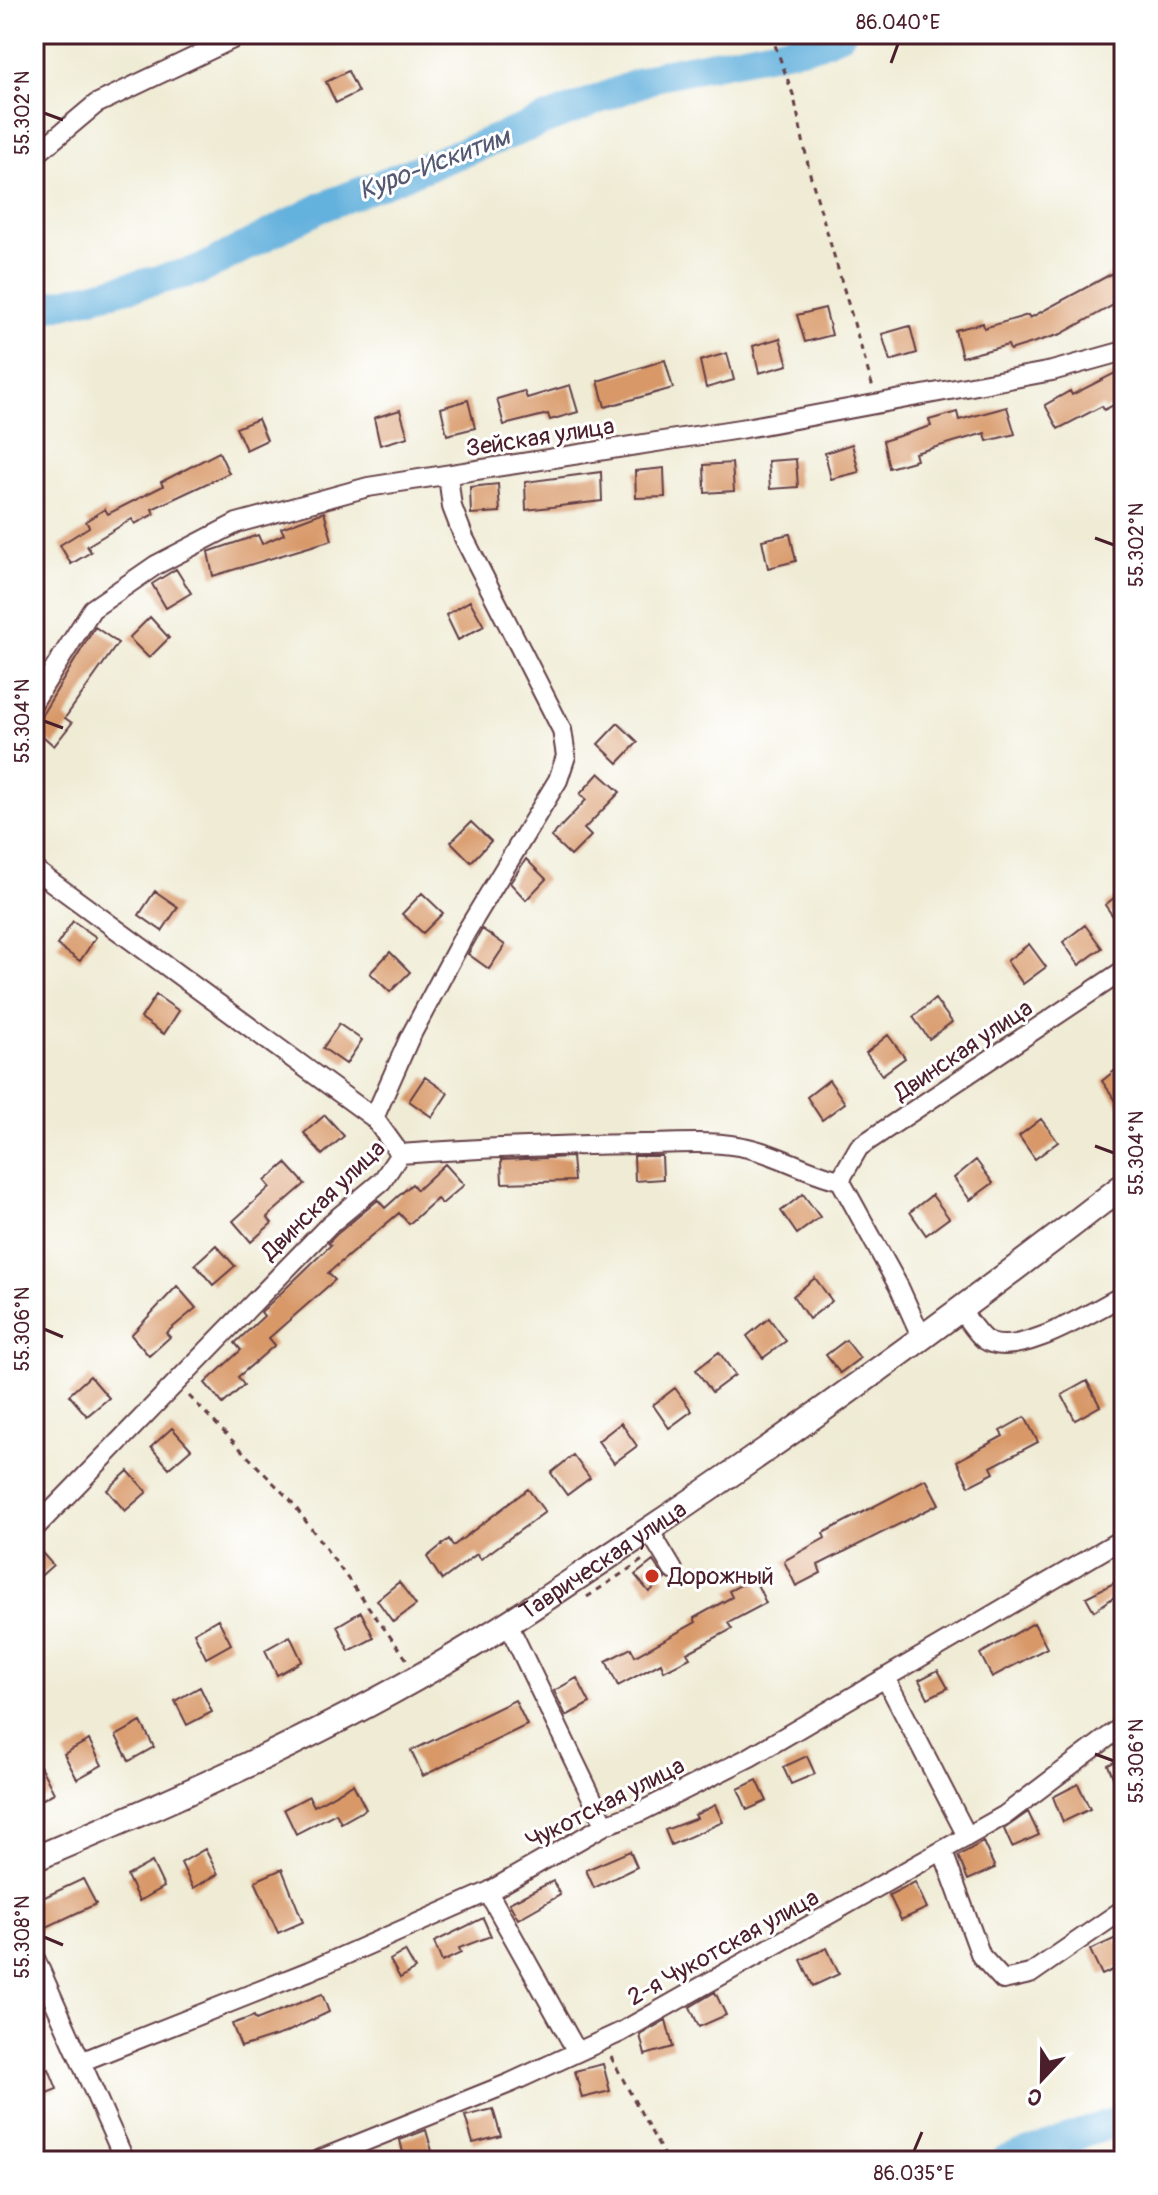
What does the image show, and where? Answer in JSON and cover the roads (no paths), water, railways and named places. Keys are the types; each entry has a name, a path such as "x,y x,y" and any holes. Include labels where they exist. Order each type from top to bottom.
{"main road":[{"name":"Таврическая улица","path":"34,1859 235,1773 435,1668 508,1624 780,1442 961,1311 1124,1185"}],"street":[{"path":"34,156 96,104 243,34"},
{"name":"Зейская улица","path":"34,701 92,609 156,565 237,523 368,487 877,403 1052,371 1124,351"},
{"path":"374,1118 409,1039 466,932 558,780 566,756 562,730 464,538 452,507 448,475"},
{"path":"34,869 374,1118 400,1154"},
{"name":"Двинская улица","path":"34,1529 329,1225 382,1181 400,1154 527,1145 699,1144 746,1147 810,1173 840,1180 859,1147 1124,970"},
{"path":"840,1180 899,1287 922,1338"},
{"path":"961,1311 985,1340 1014,1346 1052,1332 1124,1295"},
{"path":"649,1530 673,1570"},
{"name":"Чукотская улица","path":"83,2061 309,1971 488,1892 605,1825 638,1813 750,1757 1124,1538"},
{"path":"508,1624 605,1825"},
{"path":"886,1679 967,1836"},
{"name":"2-я Чукотская улица","path":"316,2161 510,2083 602,2040 943,1852 1051,1782 1111,1731 1124,1725"},
{"path":"943,1852 981,1956 1003,1980 1030,1974 1124,1909"},
{"path":"488,1892 576,2050"},
{"path":"34,1956 125,2161"}],"waterway":[{"name":"Куро-Искитим","path":"34,310 200,270 322,207 663,74 816,44 840,34"},
{"path":"1004,2161 1124,2119"}],"place":[{"name":"Дорожный","path":"652,1576"}]}
